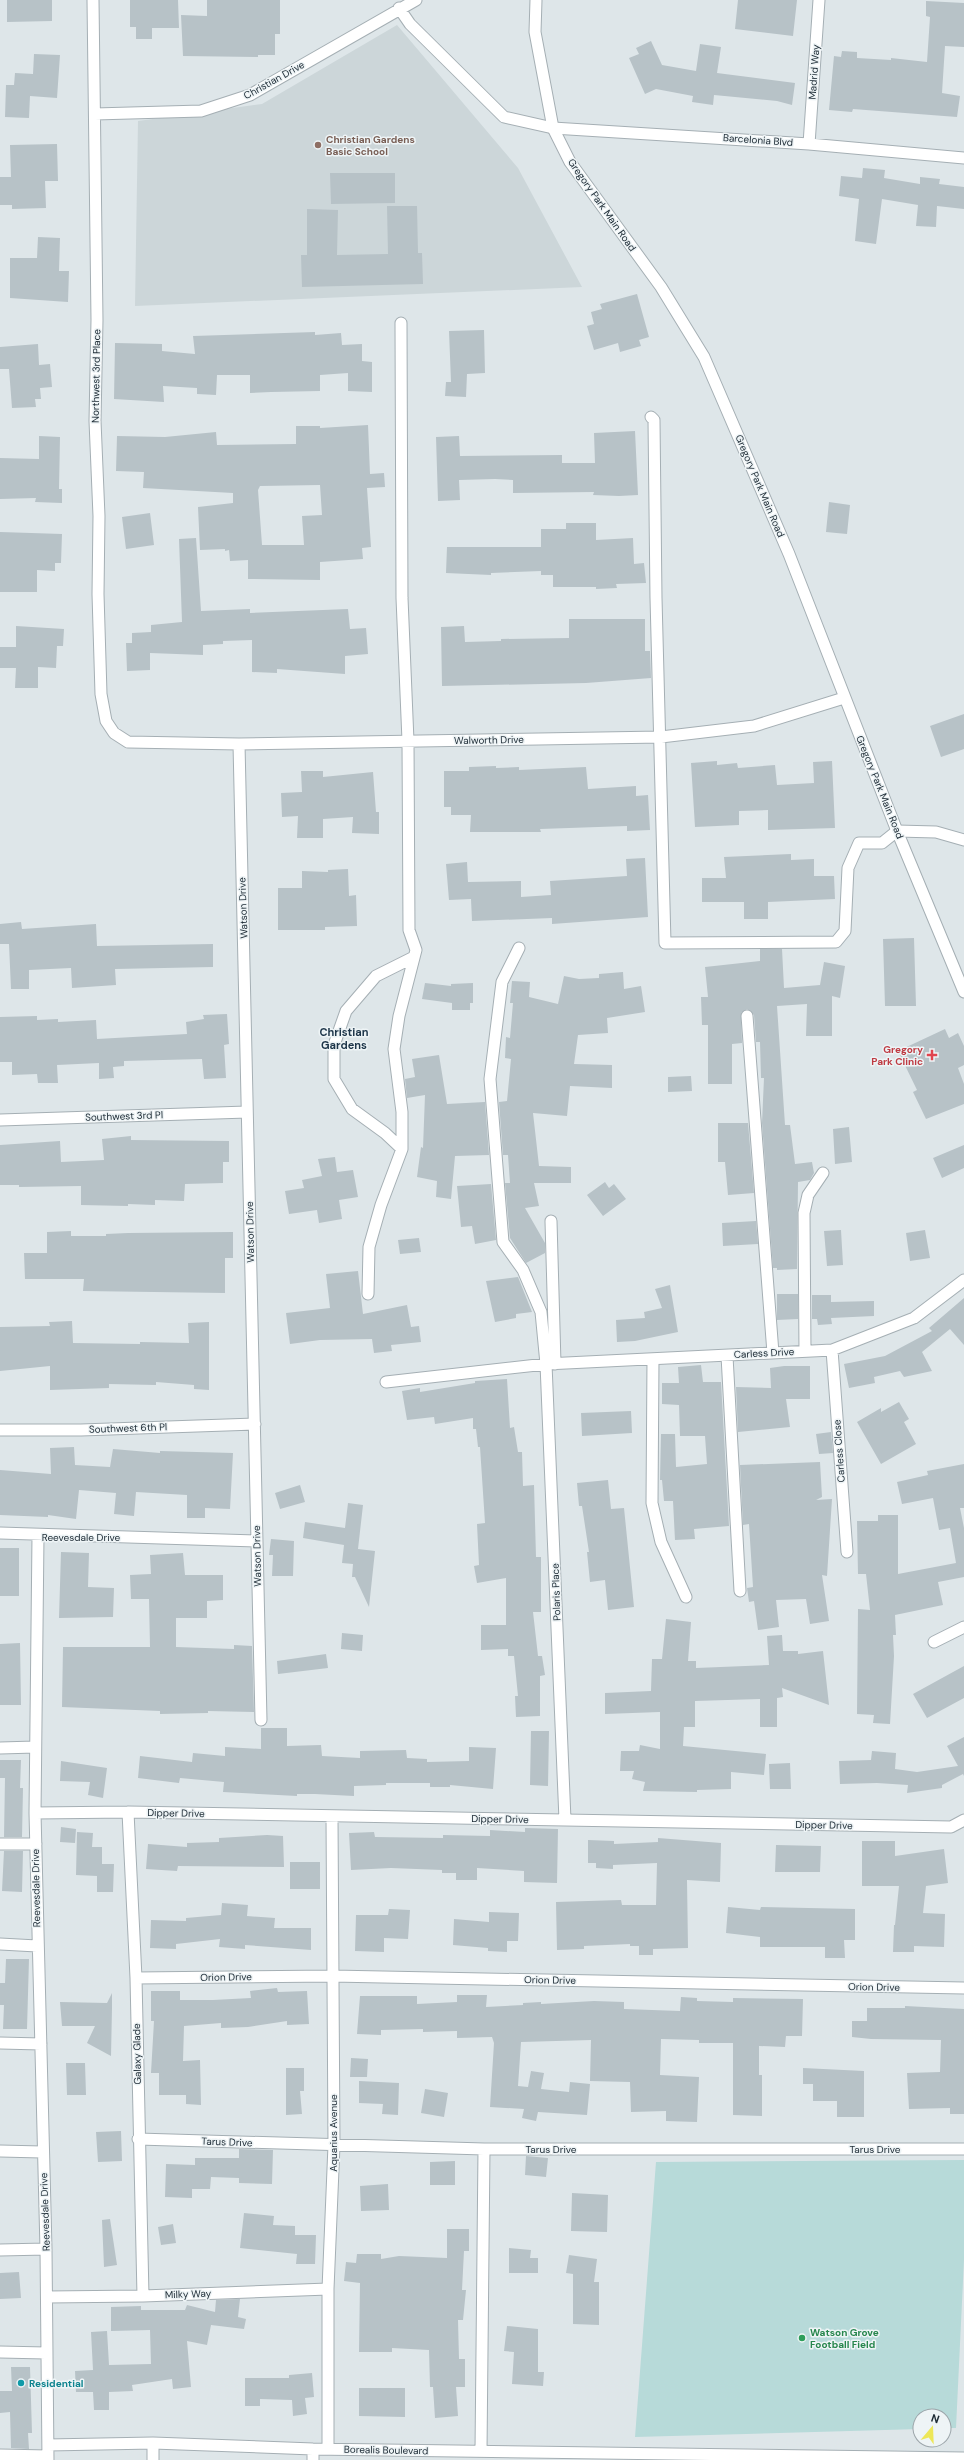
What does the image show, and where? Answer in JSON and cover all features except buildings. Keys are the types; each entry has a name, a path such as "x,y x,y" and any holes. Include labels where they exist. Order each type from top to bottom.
{"street":[{"name":"Northwest 3rd Place","path":"93,0 97,320 95,421 99,516 98,594 101,694 106,721 114,732 128,742"},
{"name":"Christian Drive","path":"95,114 201,111 250,95 399,8 416,0"},
{"name":"Gregory Park Main Road","path":"536,0 535,32 553,128 570,162 661,287 704,357 789,554 897,831 964,992"},
{"name":"Madrid Way","path":"809,144 819,0"},
{"name":"Barcelonia Blvd","path":"399,8 410,24 504,117 553,128 809,144 964,158"},
{"path":"368,1294 369,1248 381,1205 402,1149 402,1112 394,1048 399,1016 416,950 409,930 408,741 402,598 401,323"},
{"path":"651,417 654,420 656,598 661,737 662,849 666,943 836,942 845,931 848,868 859,843 882,843 897,831 936,832 964,840"},
{"name":"Walworth Drive","path":"128,742 239,744 661,737 754,726 844,698"},
{"name":"Watson Drive","path":"239,744 256,1424 261,1720"},
{"path":"519,948 502,982 490,1079 503,1242 523,1270 541,1312 551,1364"},
{"path":"402,1149 386,1133 352,1109 334,1078 334,1045 346,1011 376,976 414,957"},
{"path":"747,1016 773,1353"},
{"name":"Southwest 3rd Pl","path":"0,1120 247,1112"},
{"path":"805,1351 804,1213 808,1195 824,1173"},
{"path":"551,1221 551,1364"},
{"name":"Carless Drive","path":"386,1382 551,1364 832,1350 914,1318 964,1280"},
{"name":"Carless Close","path":"832,1350 847,1552"},
{"path":"727,1356 740,1591"},
{"path":"653,1359 652,1503 661,1542 686,1597"},
{"name":"Polaris Place","path":"551,1364 566,1820"},
{"name":"Southwest 6th Pl","path":"0,1430 81,1430 256,1424"},
{"path":"0,1533 38,1536"},
{"name":"Reevesdale Drive","path":"48,2454 46,2353 47,2297 42,2152 41,2044 37,1946 35,1813 38,1536 257,1541"},
{"path":"934,1642 964,1627"},
{"path":"0,1748 35,1747"},
{"name":"Dipper Drive","path":"35,1813 128,1812 332,1817 951,1827 964,1820"},
{"name":"Galaxy Glade","path":"128,1812 136,1978 142,2296"},
{"name":"Aquarius Avenue","path":"328,2449 328,2289 334,2145 332,1817"},
{"path":"0,1844 36,1844"},
{"path":"0,1944 37,1946"},
{"name":"Orion Drive","path":"136,1978 332,1976 964,1988"},
{"path":"0,2043 41,2044"},
{"name":"Tarus Drive","path":"138,2139 484,2149 964,2149"},
{"path":"481,2452 484,2149"},
{"path":"0,2151 42,2152"},
{"path":"0,2250 46,2249"},
{"name":"Milky Way","path":"47,2297 142,2296 328,2289"},
{"path":"0,2352 46,2353"},
{"path":"153,2443 153,2460"},
{"name":"Borealis Boulevard","path":"0,2455 48,2454 153,2443 313,2455 328,2449 467,2456 481,2452 622,2457 960,2459"}],"shaded area":[{"name":"Christian Gardens Basic School","path":"397,25 518,168 582,287 135,306 138,121 262,104"},
{"name":"Watson Grove Football Field","path":"964,2160 964,2260 956,2428 952,2428 952,2408 912,2408 912,2429 635,2437 656,2162"}],"place":[{"name":"Christian Gardens Basic School","path":"318,145"},
{"name":"Gregory Park Clinic","path":"932,1055"},
{"name":"Watson Grove Football Field","path":"802,2338"},
{"name":"Residential","path":"21,2383"}],"district":[{"name":"Christian Gardens","path":"344,1038"}]}
